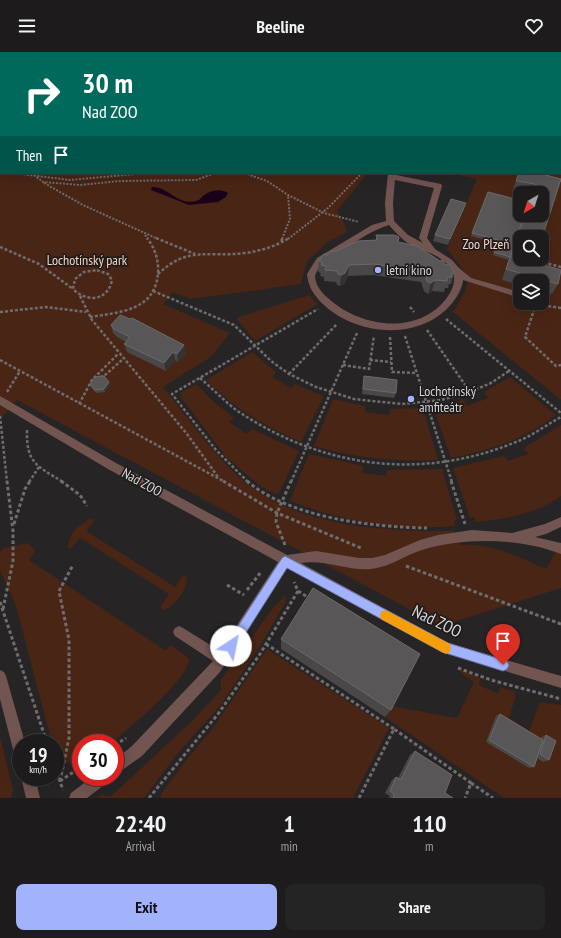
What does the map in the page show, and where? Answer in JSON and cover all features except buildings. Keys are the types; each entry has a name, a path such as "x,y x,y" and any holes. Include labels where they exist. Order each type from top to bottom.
{"street":[{"path":"434,252 423,238 438,186 392,175 389,204 390,222 408,239 434,252 454,267 460,275 468,280 513,293"},
{"path":"390,222 372,229 320,260 311,274 314,286 327,304 348,318 362,323 383,327 402,326 421,322 438,313 452,299 458,286 459,277 454,267"},
{"name":"Nad ZOO","path":"1,401 285,561 446,648 561,682"},
{"path":"511,537 546,529 561,522"},
{"path":"124,761 137,751 216,668 285,561 303,557 320,556 372,563 388,559 420,546 469,534 511,537 555,546 561,549"},
{"path":"179,632 222,660"},
{"path":"0,676 16,734"},
{"path":"30,786 33,798"},
{"path":"70,795 86,786"}],"path":[{"path":"31,174 70,180 136,174"},
{"path":"31,174 59,193 175,247 195,254"},
{"path":"43,182 80,185 120,181 196,180 212,174"},
{"path":"247,174 267,181 288,195 324,213 360,222 372,229"},
{"path":"158,274 175,258 195,254 239,254 259,251 280,242 324,213 361,174"},
{"path":"280,242 286,234 290,224 291,213 288,195"},
{"path":"90,317 120,312 142,304 153,291 158,274 158,258 149,239 142,231"},
{"path":"0,247 21,253 47,267 80,296 90,317 118,354 187,434 218,478 0,360"},
{"path":"549,264 561,267"},
{"path":"73,289 75,279 84,272 97,270 108,273 111,277 111,286 104,294 92,298 80,296"},
{"path":"153,291 234,325 270,361 289,374 331,392 378,402 426,402 470,392 491,383 509,371"},
{"path":"561,308 536,304 526,337 556,366 561,365"},
{"path":"0,312 46,307 87,312"},
{"path":"321,307 172,394 239,474 266,495 282,503 339,519 390,527 431,528"},
{"path":"444,318 561,413"},
{"path":"289,374 340,321"},
{"path":"425,328 470,392"},
{"path":"151,798 176,762 218,714 266,644 298,591 285,561 286,549 276,522 277,513 359,329"},
{"path":"343,365 369,370 374,332"},
{"path":"404,333 465,524"},
{"path":"390,334 392,372 417,373"},
{"path":"79,404 92,380 118,354"},
{"path":"92,380 104,376 123,359"},
{"path":"370,360 391,362"},
{"path":"1,401 20,371"},
{"path":"200,378 235,411 256,425 280,438 306,448 365,462 406,465 446,463 480,457 512,446 540,432 561,417"},
{"path":"0,416 13,527 13,561 3,609"},
{"path":"29,417 26,449 31,459 39,467 83,496 87,506"},
{"path":"13,527 25,489 39,467"},
{"path":"64,762 69,738 69,640 59,590 73,565"},
{"path":"227,585 244,595"},
{"path":"0,602 44,734"},
{"path":"266,644 394,729 493,798"},
{"path":"359,798 394,729"},
{"path":"465,798 471,783"},
{"path":"64,786 70,795"}],"green space":[{"name":"Lochotínský park","path":"0,174 367,174 337,211 343,220 347,232 328,242 307,261 301,284 191,299 173,292 163,304 230,333 211,357 163,387 208,443 237,475 260,493 285,506 311,516 340,523 397,530 454,531 460,545 494,548 546,569 561,542 561,588 441,626 17,400 0,419"},
{"name":"Zoo Plzeň","path":"453,174 561,174 561,400 453,312 465,292 467,279 461,267 447,249 477,179"},
{"path":"309,295 318,304 255,341 236,318"},
{"path":"252,352 276,372 272,377 291,388 295,384 324,396 301,442 250,416 206,380"},
{"path":"510,377 556,415 532,431 506,443 479,452 451,458 433,407 463,400 467,406 488,398 484,392"},
{"path":"196,384 213,401 234,418 229,422 247,434 252,429 299,451 278,495 260,486 226,457 180,396 182,395 180,393"},
{"path":"333,399 365,406 365,412 389,415 390,409 423,408 438,460 391,460 345,454 314,446"},
{"path":"561,425 561,496 541,507 520,515 476,522 474,517 470,518 453,468 504,456 508,461 528,454 524,448"},
{"path":"309,454 363,466 363,473 386,476 387,470 442,469 457,520 454,521 455,526 393,526 352,520 293,502 290,500"},
{"path":"91,518 94,521 86,531 175,587 183,575 187,578 183,593 177,601 164,610 160,607 169,594 80,538 70,549 67,547 74,530"},
{"path":"27,543 34,548 35,552 29,560 166,651 170,645 186,656 189,660 186,669 179,680 156,704 122,734 72,734 72,764 64,760 64,734 50,734 16,606 0,570 0,552 4,548"},
{"path":"286,595 285,603 257,651 220,706 177,754 144,798 97,798 102,795 110,797 122,786 124,786 124,784 191,722 221,690 221,680 272,609"},
{"path":"267,649 389,728 353,798 162,798 161,794 187,759 213,728"},
{"path":"461,670 480,678 479,685 498,694 500,687 515,692 515,698 509,718 529,731 540,702 561,705 561,798 504,798 385,717 391,706 457,718 474,682 460,672"},
{"path":"0,736 13,790 11,798 0,798"}],"shaded area":[{"path":"152,187 164,190 180,199 192,202 199,200 205,195 216,190 228,193 226,197 218,202 189,205 151,190"}],"slow traffic":[{"path":"385,615 446,648"}],"place":[{"name":"letní kino","path":"378,270"},
{"name":"Lochotínský amfiteátr","path":"411,399"}],"route":[{"path":"231,646 285,561 446,648 503,665"}]}
